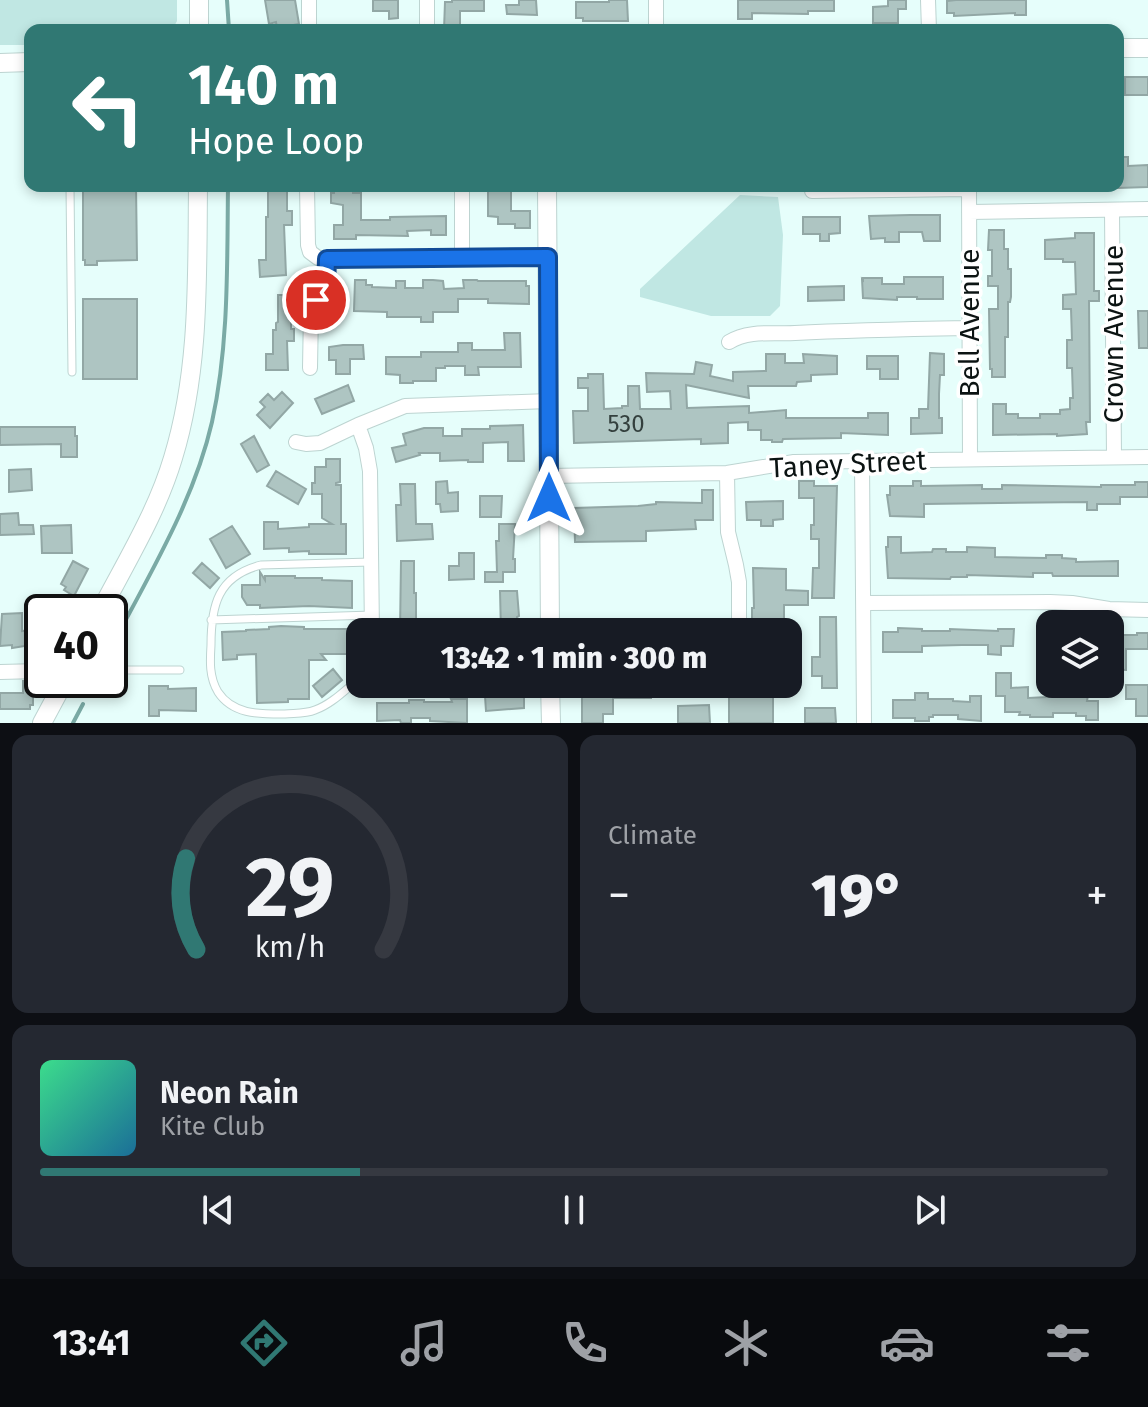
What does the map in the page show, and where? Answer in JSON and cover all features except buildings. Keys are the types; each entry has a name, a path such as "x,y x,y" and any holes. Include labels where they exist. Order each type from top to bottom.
{"street":[{"path":"199,0 199,24"},
{"path":"309,0 309,24"},
{"path":"427,0 427,24"},
{"path":"656,0 656,24"},
{"path":"928,0 929,24"},
{"path":"1124,48 1148,48"},
{"path":"0,63 24,62"},
{"path":"109,594 152,512 185,416 193,363 198,192"},
{"path":"307,192 308,249 316,257 548,257"},
{"path":"462,192 462,258"},
{"path":"547,192 550,618"},
{"name":"Bell Avenue","path":"969,192 970,459"},
{"path":"969,212 1148,209"},
{"name":"Crown Avenue","path":"1112,210 1114,457"},
{"path":"310,368 311,312 326,287 327,259"},
{"path":"729,342 749,334 968,328"},
{"path":"296,442 320,443 411,405 549,401"},
{"path":"358,425 370,471 372,615"},
{"name":"Taney Street","path":"549,476 727,473 784,462 1148,457"},
{"path":"862,461 864,723"},
{"path":"727,473 728,532 739,582 739,618"},
{"path":"864,603 1050,602 1148,610"},
{"path":"0,672 24,671"},
{"path":"42,723 55,698"},
{"path":"550,698 551,723"}],"lane":[{"path":"70,192 72,372"},
{"path":"346,689 327,704 303,713 262,714 245,712 230,705 213,681 210,666 211,620 226,584 248,569 261,565 371,562"},
{"path":"211,620 372,615"},
{"path":"128,670 180,670"}],"shaded area":[{"path":"0,0 177,0 175,24 24,24 24,45 0,45"},
{"path":"740,195 778,197 783,235 780,306 770,316 711,316 640,297 640,289"}],"waterway":[{"path":"227,0 229,24"},
{"path":"128,616 183,508 212,422 222,364 228,192"},
{"path":"73,723 83,704"}],"route":[{"path":"316,300 326,287 327,259 548,257 549,498"}]}
